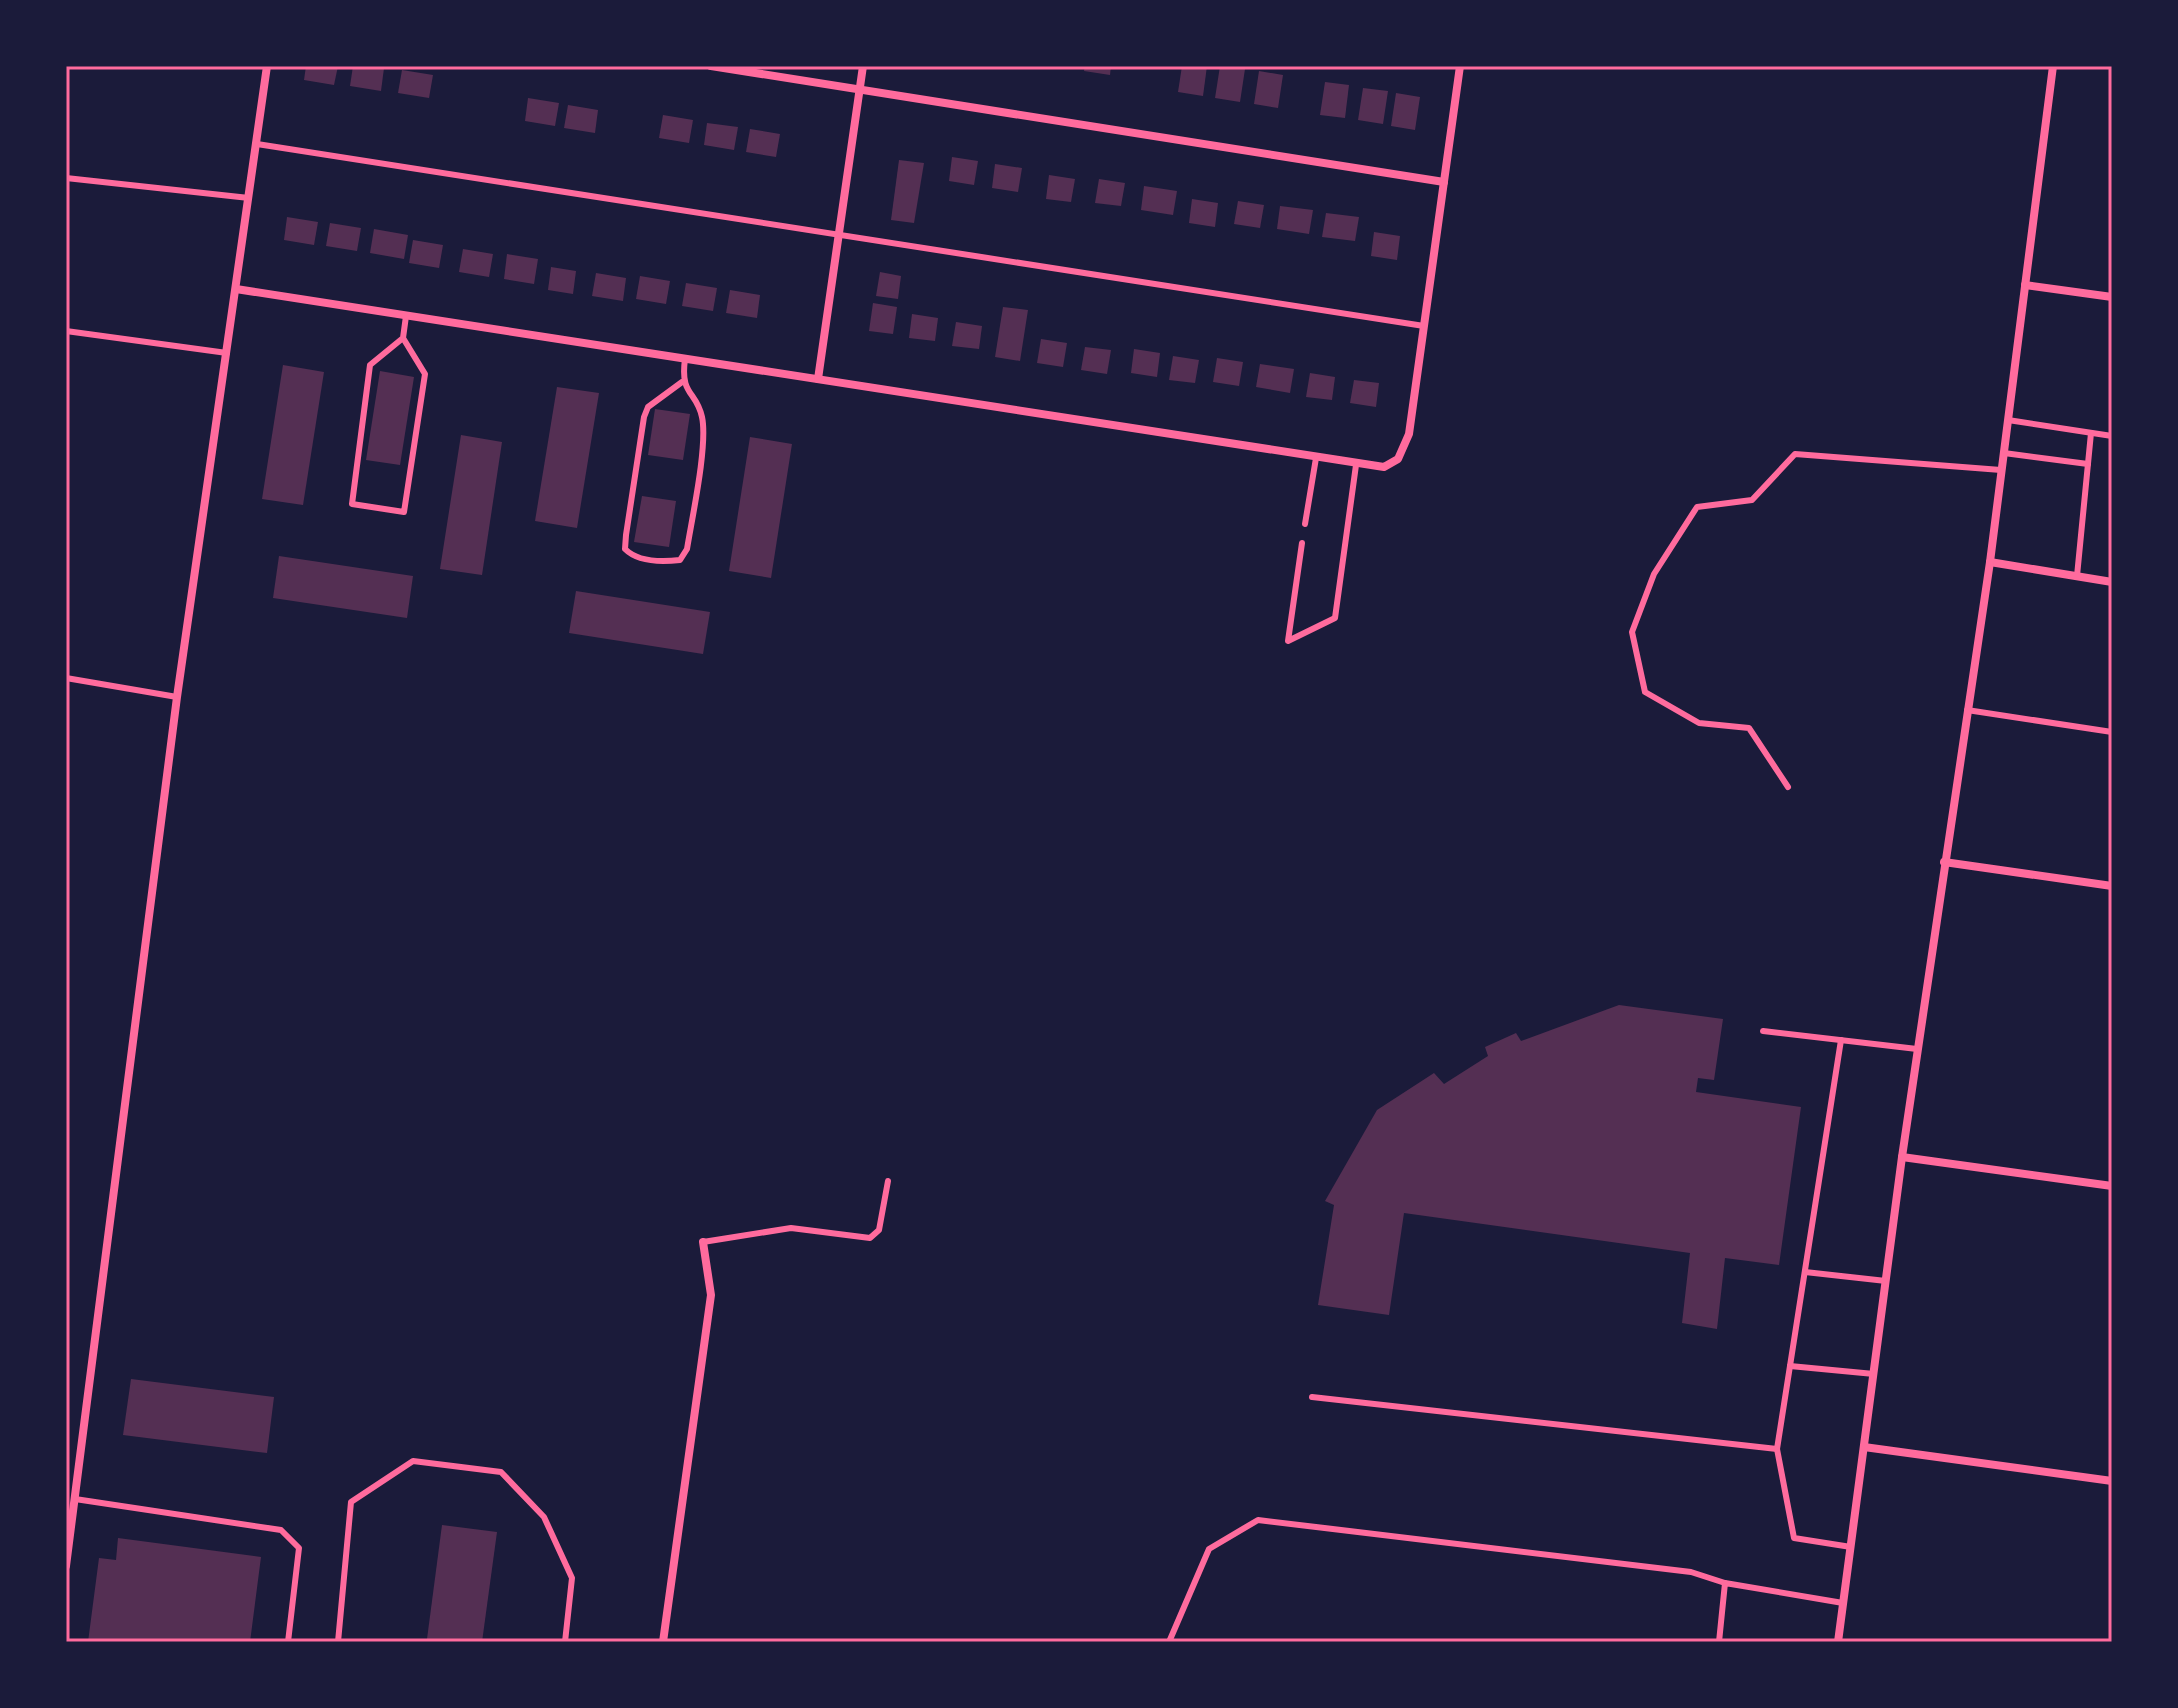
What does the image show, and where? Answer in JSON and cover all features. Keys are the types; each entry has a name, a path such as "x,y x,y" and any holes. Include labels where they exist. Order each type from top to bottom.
{"street":[{"path":"66,1566 177,697 267,66"},
{"path":"711,66 1444,182"},
{"path":"818,379 863,66"},
{"path":"236,289 1384,467 1393,464 1407,443 1460,66"},
{"path":"1838,1642 1917,1049 1990,562 2053,66"},
{"path":"2025,285 2112,297"},
{"path":"1990,562 2112,582"},
{"path":"1944,862 2112,886"},
{"path":"1902,1157 2112,1186"},
{"path":"663,1642 711,1295 703,1242"},
{"path":"1864,1447 2112,1481"}],"lane":[{"path":"257,144 1424,326"},
{"path":"66,178 249,198"},
{"path":"403,338 370,365 352,504 404,512 425,374 403,338 406,316"},
{"path":"66,331 227,353"},
{"path":"682,382 648,407 625,549 632,555 665,562 680,560 687,549 702,416 682,382 685,359"},
{"path":"2008,420 2112,436"},
{"path":"2077,576 2091,433"},
{"path":"2004,453 2088,464"},
{"path":"1788,787 1749,728 1699,723 1645,692 1632,632 1654,574 1697,507 1752,500 1795,454 2001,470"},
{"path":"1305,524 1316,458"},
{"path":"1302,543 1288,641 1335,618 1356,465"},
{"path":"66,678 177,697"},
{"path":"1967,710 2112,732"},
{"path":"1763,1031 1917,1049"},
{"path":"1841,1040 1777,1449 1794,1538 1851,1547"},
{"path":"703,1242 791,1228 870,1238 879,1230 888,1181"},
{"path":"1805,1272 1886,1281"},
{"path":"1790,1366 1874,1374"},
{"path":"1312,1397 1777,1449"},
{"path":"338,1642 351,1502 413,1461 501,1472 544,1517 572,1578 565,1642"},
{"path":"75,1499 281,1530 299,1548 288,1642"},
{"path":"1169,1642 1209,1549 1258,1520 1691,1572 1725,1583 1843,1603"},
{"path":"1719,1642 1725,1583"}],"building":[{"path":"306,66 338,66 334,85 304,80"},
{"path":"353,66 384,68 381,91 350,86"},
{"path":"1085,66 1111,66 1110,75 1084,71"},
{"path":"1182,66 1207,66 1203,96 1178,92"},
{"path":"1220,66 1245,69 1240,102 1215,98"},
{"path":"402,70 433,75 429,98 398,93"},
{"path":"1259,71 1283,75 1278,108 1254,104"},
{"path":"1325,82 1349,85 1345,118 1320,115"},
{"path":"1363,88 1388,91 1383,124 1358,120"},
{"path":"1396,93 1420,97 1415,130 1391,126"},
{"path":"528,98 559,103 555,126 525,121"},
{"path":"568,105 598,110 595,133 564,128"},
{"path":"663,115 693,120 689,143 659,138"},
{"path":"707,123 738,127 734,150 704,145"},
{"path":"750,129 780,134 776,157 746,152"},
{"path":"952,157 978,161 974,185 949,181"},
{"path":"899,160 924,163 914,223 891,220"},
{"path":"995,164 1022,168 1018,192 992,188"},
{"path":"1049,175 1075,179 1071,202 1046,199"},
{"path":"1099,179 1125,183 1121,206 1095,203"},
{"path":"1144,186 1177,191 1173,215 1141,210"},
{"path":"1192,199 1218,203 1215,227 1189,223"},
{"path":"1238,201 1264,205 1260,228 1234,224"},
{"path":"1280,206 1313,210 1309,234 1277,229"},
{"path":"1326,213 1359,217 1355,241 1322,237"},
{"path":"287,217 318,222 314,245 284,240"},
{"path":"330,223 361,228 357,251 326,246"},
{"path":"374,229 408,235 404,259 370,253"},
{"path":"1374,232 1400,236 1397,260 1371,256"},
{"path":"413,240 443,245 439,268 409,263"},
{"path":"463,249 493,254 489,277 459,272"},
{"path":"507,254 538,259 534,284 504,279"},
{"path":"551,267 576,271 573,294 548,290"},
{"path":"880,272 901,276 898,299 876,296"},
{"path":"596,273 626,278 623,301 592,296"},
{"path":"640,276 670,281 666,304 636,299"},
{"path":"686,283 717,288 713,311 682,306"},
{"path":"730,290 760,295 757,318 726,313"},
{"path":"873,303 897,307 893,334 869,331"},
{"path":"1003,307 1028,310 1020,361 995,357"},
{"path":"912,314 938,318 935,341 909,338"},
{"path":"956,322 982,326 979,349 952,346"},
{"path":"1041,339 1067,343 1063,367 1037,363"},
{"path":"1085,347 1111,350 1107,374 1081,370"},
{"path":"1134,349 1160,353 1157,377 1131,373"},
{"path":"1173,356 1199,360 1195,383 1169,380"},
{"path":"1217,358 1243,362 1239,386 1213,382"},
{"path":"1260,364 1294,369 1290,393 1256,387"},
{"path":"283,365 324,372 303,505 262,499"},
{"path":"380,371 414,377 400,465 366,460"},
{"path":"1310,373 1335,377 1332,400 1306,397"},
{"path":"1354,380 1379,383 1376,407 1350,403"},
{"path":"557,387 599,393 577,528 535,521"},
{"path":"655,409 690,414 683,460 648,455"},
{"path":"461,435 502,442 482,575 440,569"},
{"path":"750,437 792,444 771,578 729,571"},
{"path":"642,496 676,501 669,547 634,542"},
{"path":"279,556 413,576 407,618 273,598"},
{"path":"576,591 710,612 703,654 569,633"},
{"path":"1619,1005 1723,1019 1714,1080 1698,1078 1696,1092 1801,1107 1779,1265 1725,1258 1717,1329 1682,1323 1690,1253 1404,1213 1389,1315 1318,1305 1334,1205 1325,1201 1377,1110 1434,1073 1444,1084 1488,1056 1485,1047 1516,1033 1521,1041"},
{"path":"131,1379 274,1397 267,1453 123,1435"},
{"path":"442,1525 497,1532 482,1642 427,1639"},
{"path":"118,1538 261,1557 250,1642 88,1642 99,1558 116,1560"}]}
